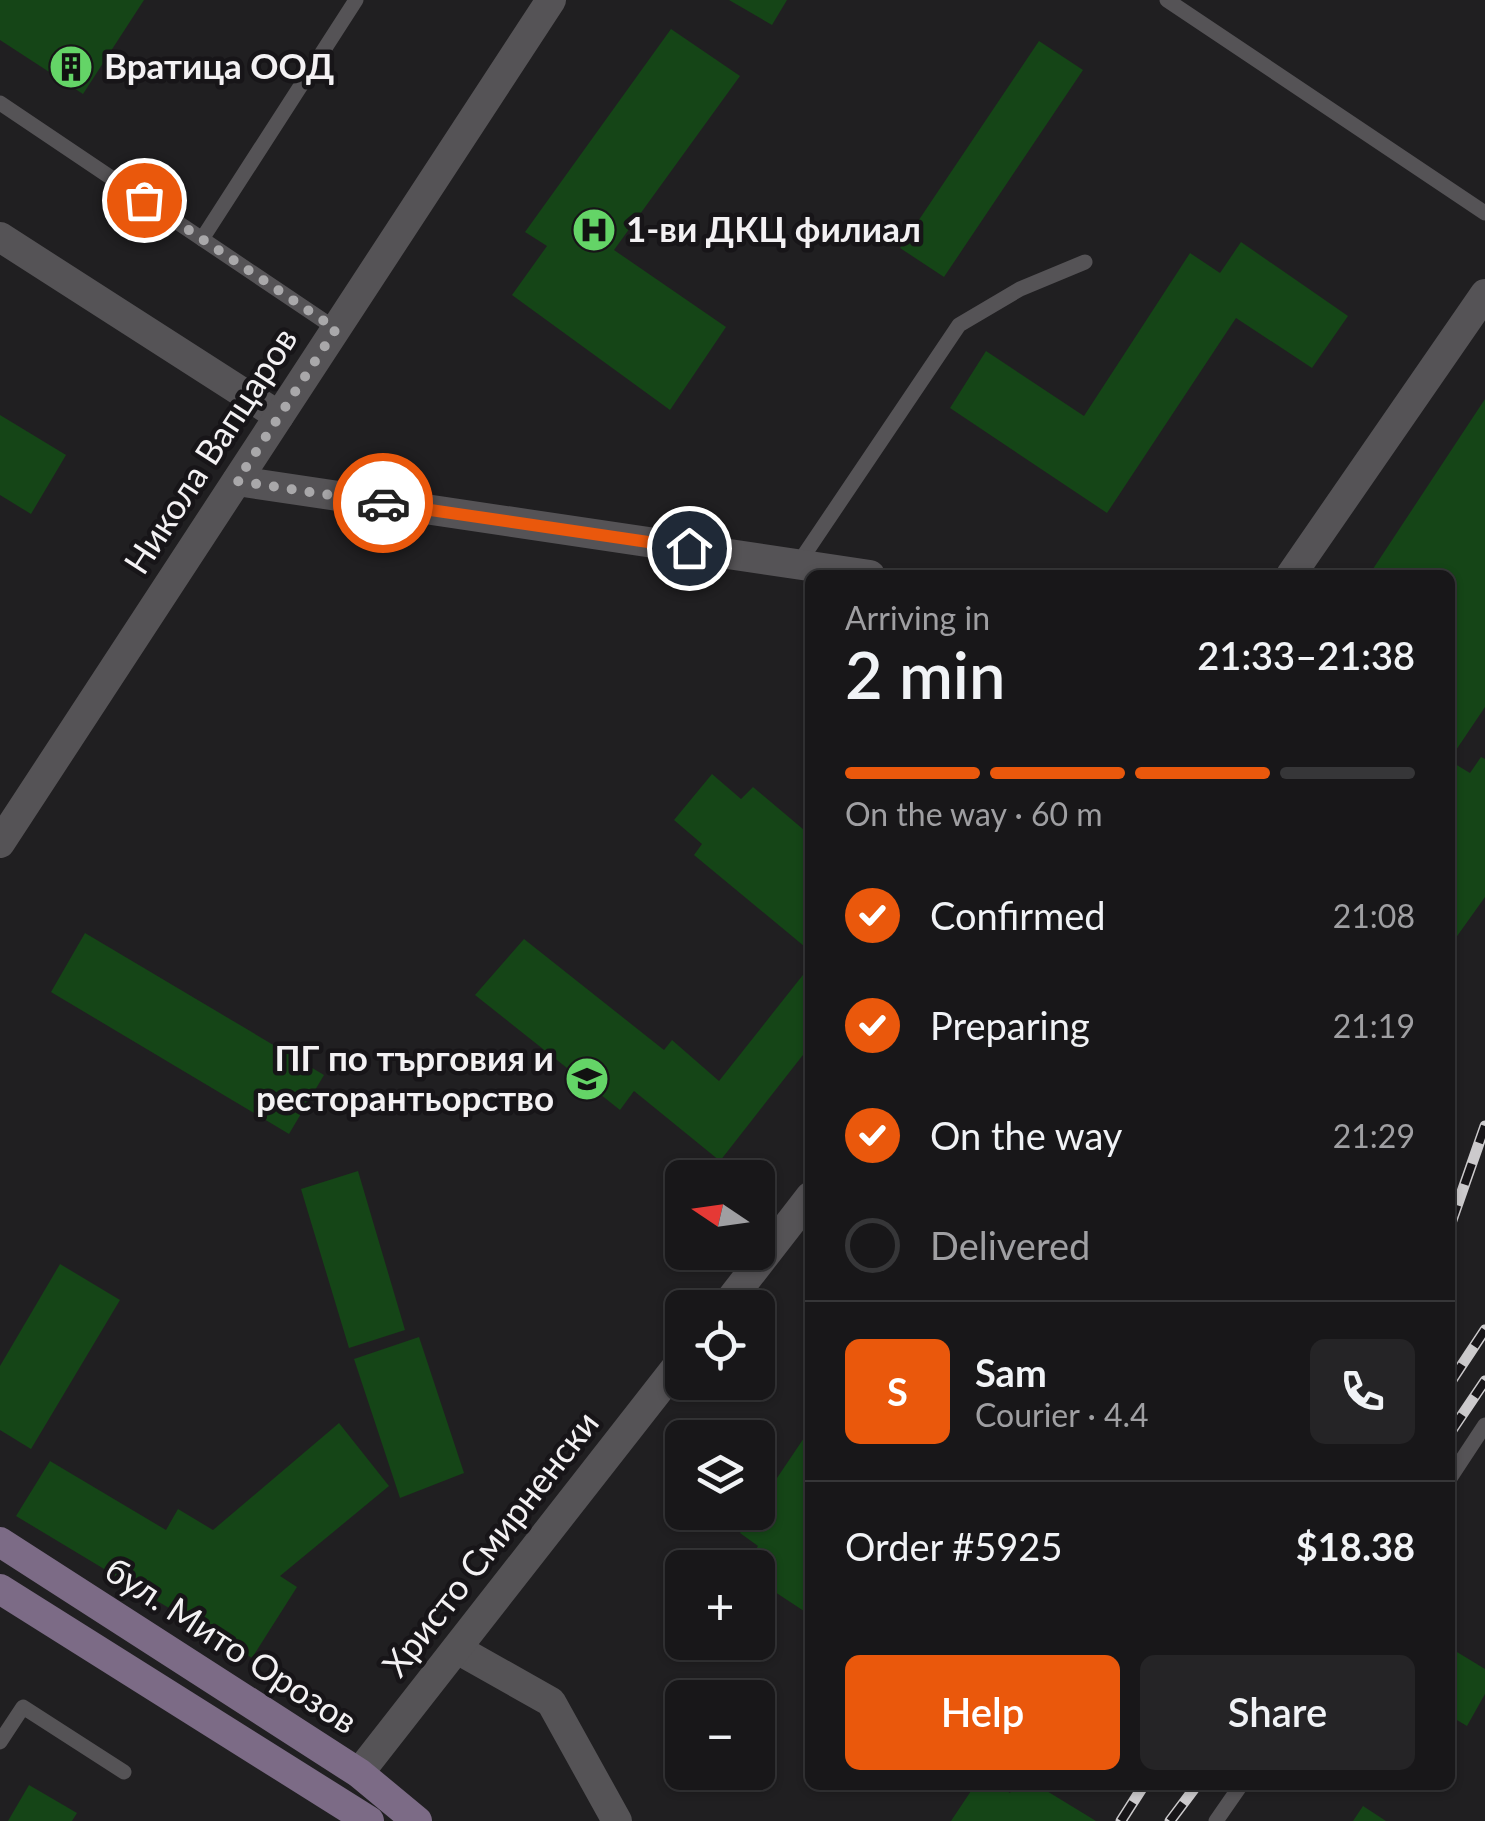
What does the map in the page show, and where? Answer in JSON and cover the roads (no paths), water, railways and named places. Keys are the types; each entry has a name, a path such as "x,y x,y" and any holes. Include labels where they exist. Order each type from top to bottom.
{"main road":[{"name":"бул. Мито Орозов","path":"0,1542 359,1774 417,1821"},
{"name":"бул. Мито Орозов","path":"0,1589 369,1821"}],"street":[{"name":"Никола Вапцаров","path":"0,843 551,0"},
{"path":"0,237 279,416"},
{"path":"1294,570 1485,294"},
{"path":"237,481 837,570"},
{"path":"738,1290 805,1203"},
{"name":"Христо Смирненски","path":"359,1774 665,1382"},
{"path":"457,1649 551,1702 617,1821"}],"lane":[{"path":"202,239 356,0"},
{"path":"1167,0 1485,213"},
{"path":"0,103 336,329"},
{"path":"798,564 959,325 1020,289 1085,262"},
{"path":"1455,1470 1485,1425"},
{"path":"0,1742 23,1706 124,1772"},
{"path":"1216,1821 1238,1790"}],"railway":[{"path":"1455,1212 1485,1126"},
{"path":"1455,1375 1485,1330"},
{"path":"1455,1426 1485,1381"},
{"path":"1121,1821 1141,1790"},
{"path":"1170,1821 1193,1790"}],"place":[{"name":"Вратица ООД","path":"71,67"},
{"name":"1-ви ДКЦ филиал","path":"594,230"},
{"name":"ПГ по търговия и ресторантьорство","path":"587,1079"}]}
